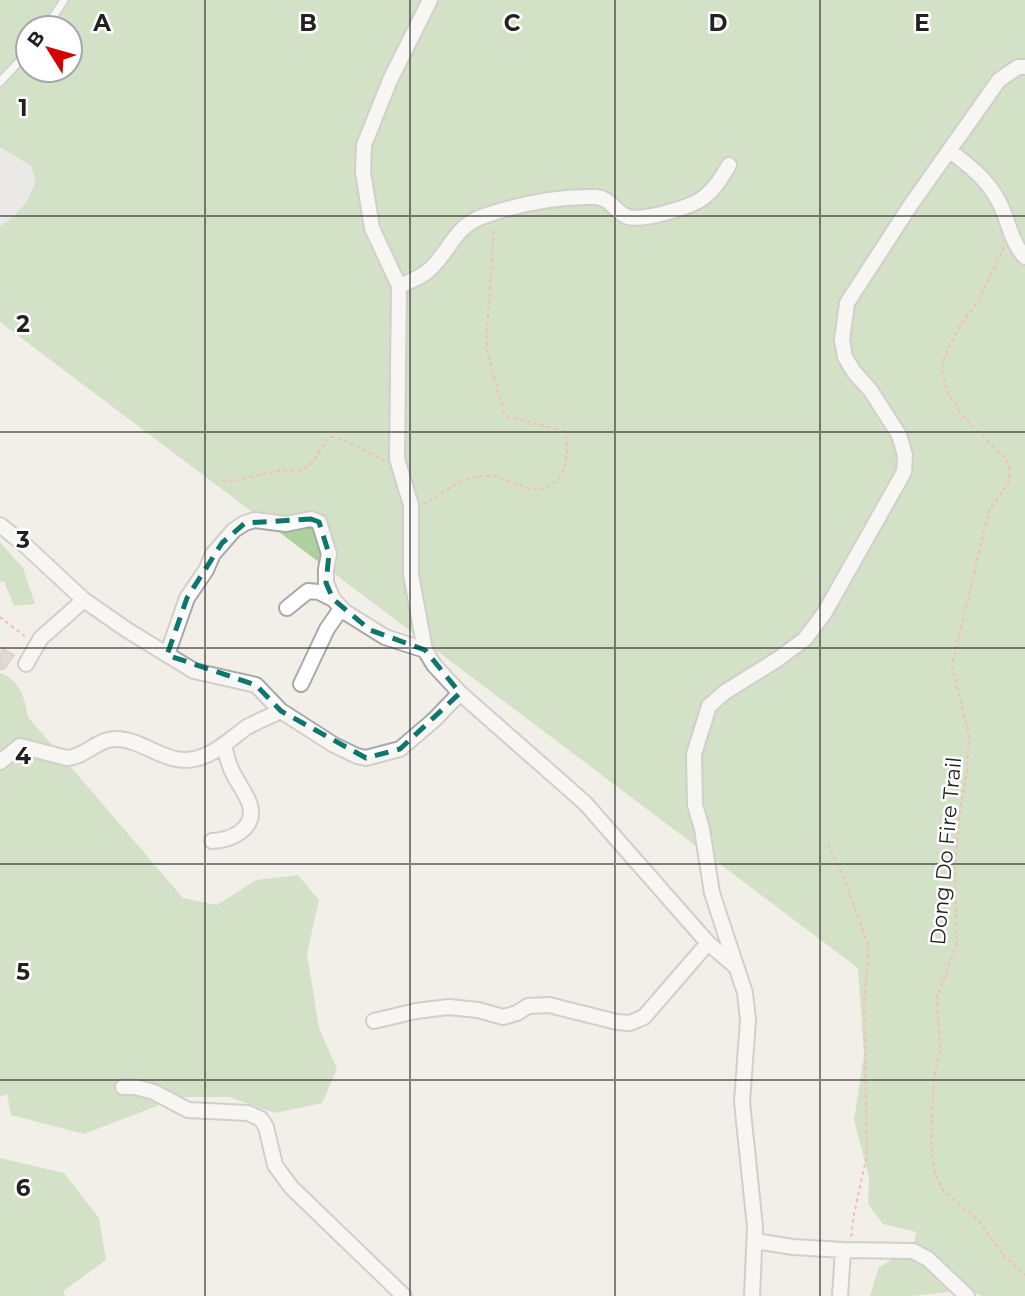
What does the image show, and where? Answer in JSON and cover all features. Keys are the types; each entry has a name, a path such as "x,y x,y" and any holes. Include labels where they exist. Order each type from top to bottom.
{"street":[{"path":"430,0 390,80 365,145 363,172 372,228 399,286 396,427 400,469 411,505 411,575 425,650 434,665 460,692 585,803 708,943 737,968"},
{"path":"752,1296 755,1241 741,1101 748,1020 745,993 712,894 702,829 695,805 694,754 709,706 725,692 805,639 825,612 904,472 905,455 899,435 878,400 845,357 842,340 847,303 910,206 999,80 1018,67 1025,67"},
{"path":"950,151 986,180 998,199 1010,233 1025,257"},
{"path":"399,286 426,273 453,236 481,216 555,199 597,197 607,199 627,217 656,215 701,199 716,185 729,165"},
{"path":"167,655 187,598 206,570 213,554 234,530 256,520 286,524 311,519 319,522 329,554 326,583 333,599 345,612 385,637 425,650"},
{"path":"0,525 84,600 127,631 194,671 256,685 281,711 334,745 366,758 400,749 434,720 460,692"},
{"path":"287,608 308,591 319,592 333,599"},
{"path":"26,664 41,638 84,600"},
{"path":"301,684 334,618 338,613 345,612"},
{"path":"0,762 20,746 75,758 112,739 127,739 184,761 202,758 250,726 281,711"},
{"path":"212,841 228,840 246,827 251,815 249,804 231,769 224,745"},
{"path":"374,1021 416,1011 449,1007 478,1010 503,1017 528,1006 549,1005 630,1023 644,1017 708,943"},
{"path":"123,1087 154,1092 188,1110 248,1113 261,1119 266,1127 275,1166 291,1187 404,1296"},
{"path":"755,1241 793,1247 913,1251 928,1259 960,1294"},
{"path":"840,1296 846,1250"}],"lane":[{"path":"0,82 14,66"}],"path":[{"path":"411,505 424,503 469,478 488,475 542,490 553,484 563,472 567,447 563,431 509,417 504,412 499,396 486,346 493,214"},
{"name":"Dong Do Fire Trail","path":"1010,233 980,298 950,345 943,361 942,372 948,393 962,415 1004,457 1010,470 1008,484 989,510 952,666 969,734 955,868 957,943 937,997 940,1051 934,1077 931,1139 934,1169 943,1190 979,1221 1003,1255 1025,1275"},
{"path":"222,480 234,481 275,471 302,470 312,463 329,437 336,436 400,469"},
{"path":"0,617 37,647"},
{"path":"828,844 845,881 869,947 864,1001 867,1155 846,1250"}],"highlighted area":[{"path":"311,519 319,522 329,554 326,583 333,599 370,630 425,650 460,693 400,749 366,758 281,711 256,685 167,655 187,598 222,543 245,523"}],"green space":[{"path":"0,0 1025,0 1025,1296 981,1296 969,1290 911,1296 870,1296 879,1267 913,1248 916,1232 883,1224 868,1204 869,1178 854,1120 864,1055 858,968 0,322"},
{"path":"0,542 23,568 35,604 14,606 4,581 0,583"},
{"path":"0,673 17,685 28,717 183,898 217,905 256,880 298,875 319,900 307,954 319,1028 337,1069 322,1103 275,1113 229,1097 180,1097 84,1134 11,1115 7,1094 0,1097"},
{"path":"0,1158 64,1173 99,1218 106,1260 63,1291 65,1296 0,1296"}],"shaded area":[{"path":"0,147 31,166 36,182 26,203 10,220 0,226"}],"building":[{"path":"2,649 14,655 5,668 0,666"}]}
